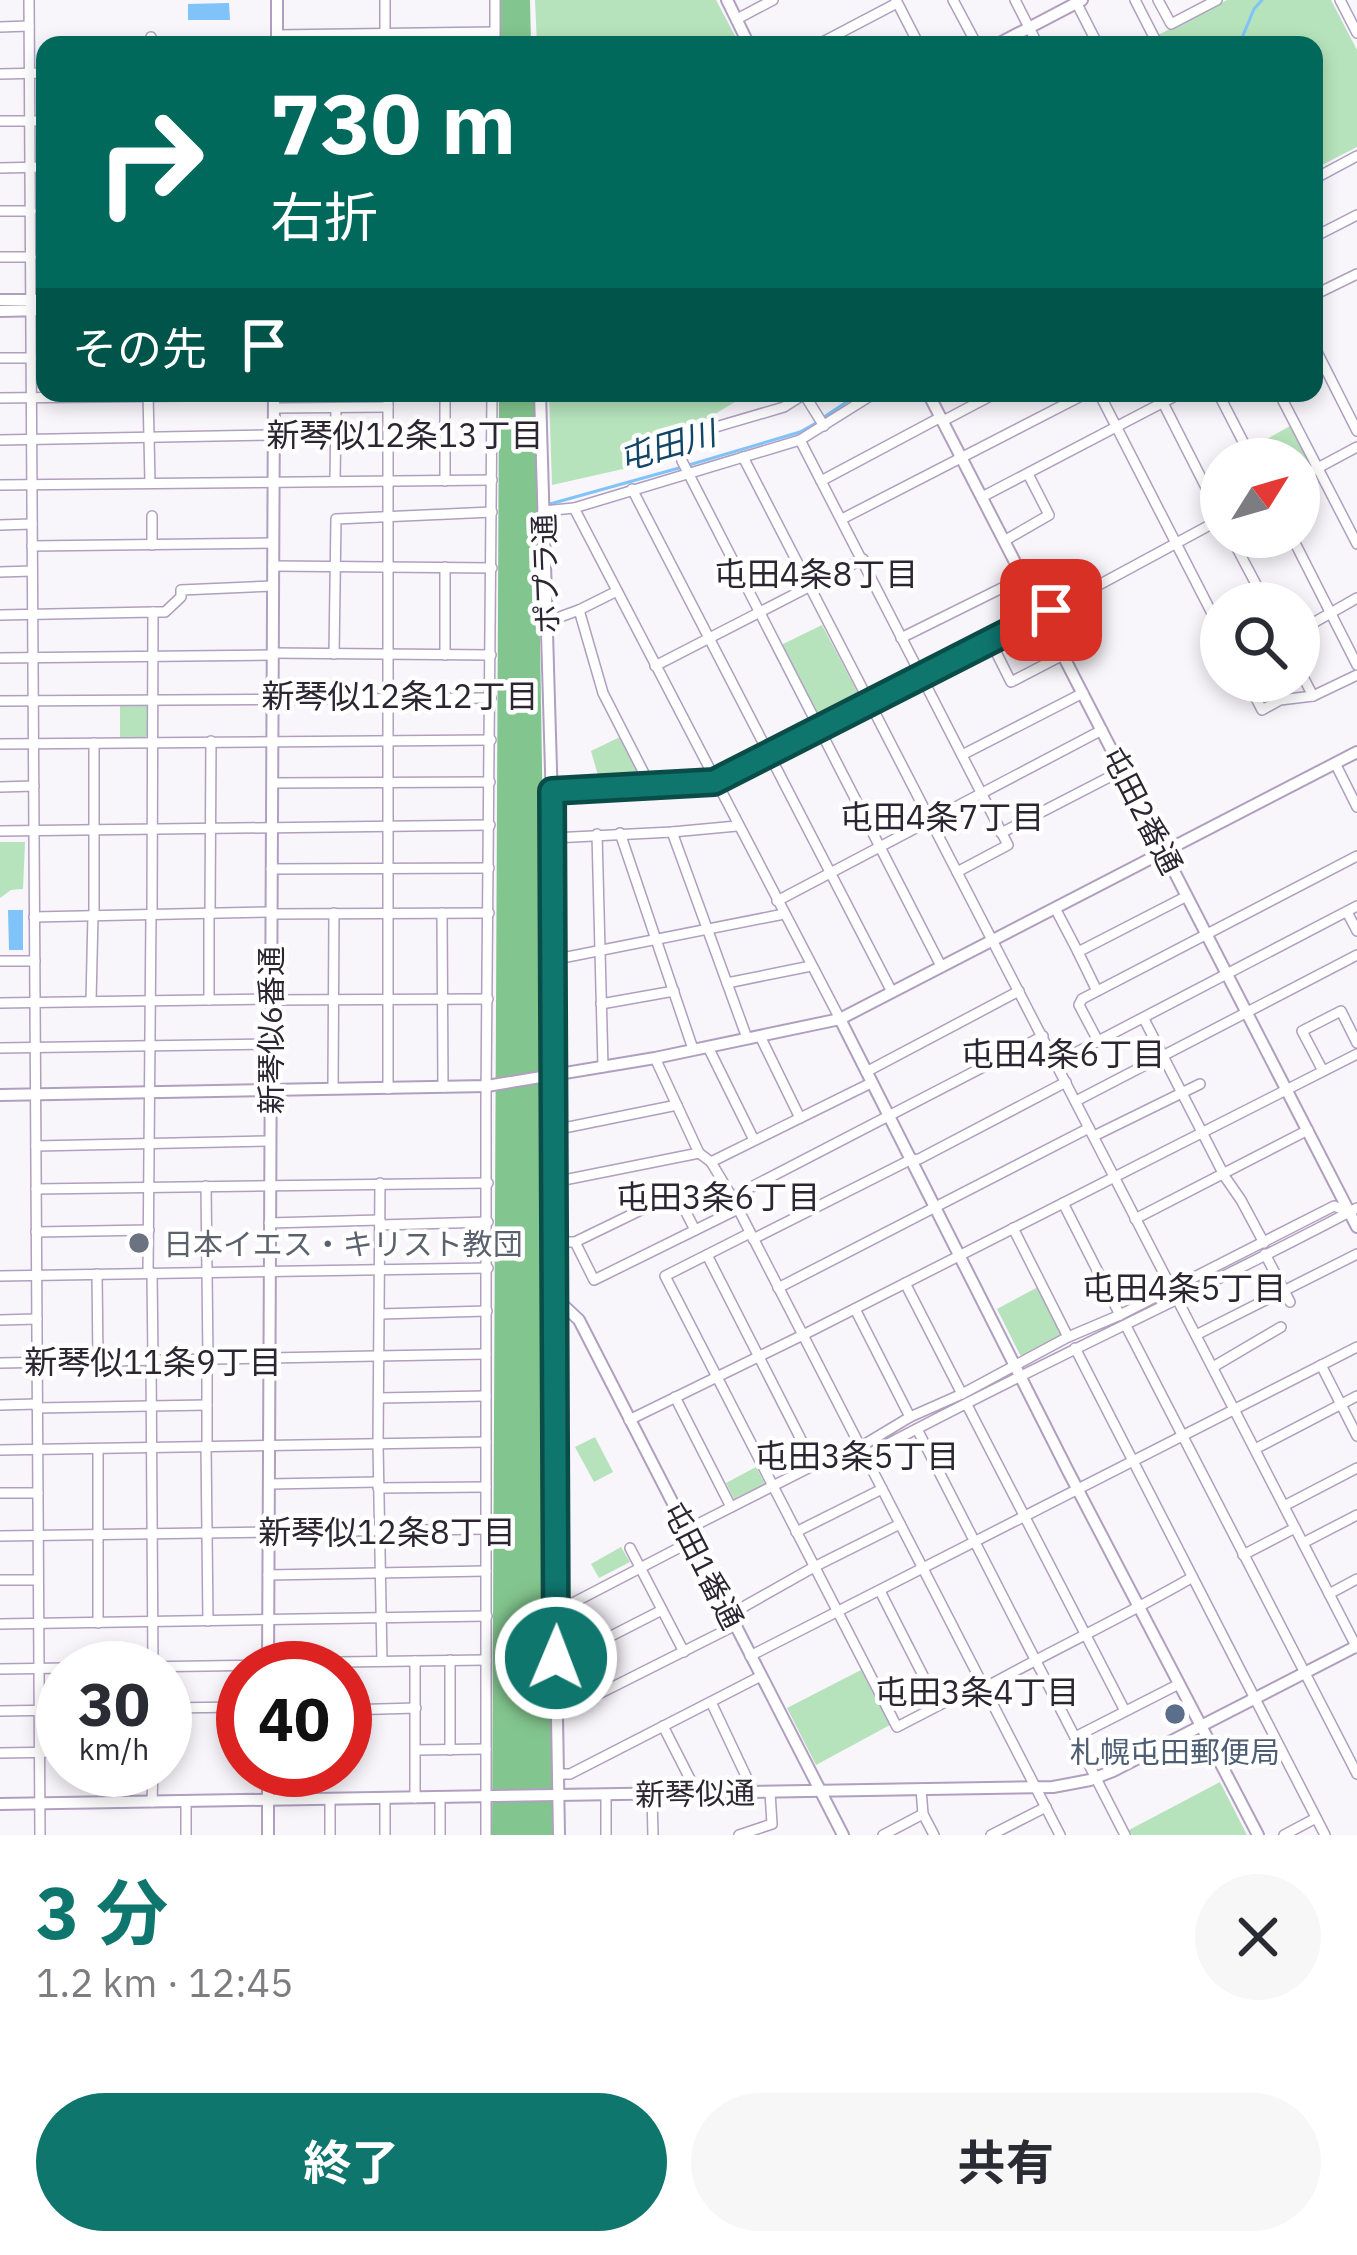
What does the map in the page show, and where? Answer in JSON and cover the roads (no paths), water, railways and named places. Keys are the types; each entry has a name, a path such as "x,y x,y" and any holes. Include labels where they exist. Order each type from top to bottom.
{"street":[{"path":"29,0 31,254 36,290"},
{"path":"277,0 277,36"},
{"path":"385,36 386,0"},
{"path":"494,36 495,0"},
{"path":"727,0 745,36"},
{"path":"737,19 773,0"},
{"path":"953,0 972,36"},
{"path":"1015,0 1034,36"},
{"path":"1135,0 1153,36"},
{"path":"1159,0 1171,24 1217,0"},
{"path":"1340,0 1357,33"},
{"path":"1012,36 1078,1 1094,36"},
{"path":"834,36 896,2 914,36"},
{"path":"0,27 29,26"},
{"path":"432,36 494,32"},
{"path":"0,74 36,73"},
{"path":"0,121 36,121"},
{"path":"1323,174 1357,157"},
{"path":"0,168 36,167"},
{"path":"0,211 36,210"},
{"path":"1323,232 1357,215"},
{"path":"0,257 36,253"},
{"path":"1323,291 1357,274"},
{"path":"0,300 36,305"},
{"path":"0,310 36,305"},
{"path":"36,323 32,571 39,1641"},
{"path":"0,358 36,358"},
{"path":"1323,364 1357,430"},
{"path":"0,398 36,398"},
{"path":"148,402 150,482"},
{"name":"新琴似6番通","path":"268,1641 274,402"},
{"path":"299,402 336,408 388,407"},
{"path":"388,402 388,1089"},
{"path":"445,402 445,481"},
{"name":"ポプラ通","path":"486,1835 492,402"},
{"name":"ポプラ通","path":"540,402 553,838 559,1835"},
{"path":"792,402 692,434 678,442 682,461 941,966"},
{"path":"810,402 821,421"},
{"path":"542,511 574,508 800,440 821,421 858,402"},
{"name":"屯田2番通","path":"933,402 1353,1210 1357,1227"},
{"path":"821,481 978,402"},
{"path":"842,519 1070,402"},
{"path":"1104,402 1200,590"},
{"path":"982,497 1154,402"},
{"path":"1162,402 1200,477"},
{"path":"1223,402 1241,438"},
{"path":"1285,402 1303,438"},
{"path":"334,481 336,408"},
{"path":"0,440 274,435"},
{"path":"800,440 1008,845 957,872"},
{"path":"1320,467 1357,447"},
{"path":"743,457 1357,1647"},
{"path":"1320,472 1357,544"},
{"path":"1004,541 1049,515 1028,474"},
{"path":"0,485 492,480"},
{"path":"632,489 892,992"},
{"path":"574,508 1258,1835"},
{"path":"334,654 335,519 492,512"},
{"path":"152,516 152,544"},
{"path":"0,525 32,524"},
{"path":"552,791 714,782 1200,530"},
{"path":"32,547 273,543"},
{"path":"1303,558 1357,665"},
{"path":"655,666 863,559"},
{"path":"273,566 492,568"},
{"path":"445,567 445,655"},
{"path":"0,572 32,571"},
{"path":"901,638 1024,578"},
{"path":"0,615 165,612 181,598 181,590 273,586"},
{"path":"546,622 616,591"},
{"path":"1320,620 1357,598"},
{"path":"579,610 603,693 650,784"},
{"path":"153,1641 149,1144 154,612"},
{"path":"990,640 1011,682 1063,655"},
{"path":"0,658 491,655"},
{"path":"1320,694 1357,675"},
{"path":"962,755 1083,693"},
{"path":"0,701 491,698"},
{"path":"777,901 1102,730"},
{"path":"0,744 490,740"},
{"path":"209,1000 211,741"},
{"path":"92,1001 94,743"},
{"path":"0,1095 487,1086 655,1058 840,1019 1357,752"},
{"path":"1335,763 1357,807"},
{"path":"1001,833 1123,770"},
{"path":"272,783 490,782"},
{"path":"0,787 34,786"},
{"path":"0,830 490,825"},
{"path":"553,838 737,826"},
{"path":"673,832 728,983 800,1118"},
{"path":"620,833 693,1049"},
{"path":"597,834 603,1067"},
{"path":"1098,1041 1079,1005 1082,999 1357,856"},
{"path":"271,869 489,868"},
{"path":"1078,952 1187,896"},
{"path":"1055,908 1097,991"},
{"path":"1056,1063 1352,909 1357,931"},
{"path":"333,1088 334,913"},
{"path":"442,913 443,1087"},
{"path":"34,916 489,913"},
{"path":"552,960 784,914"},
{"path":"1076,1101 1357,955"},
{"path":"0,962 34,961"},
{"path":"728,983 811,966"},
{"path":"601,1004 674,991"},
{"path":"711,1162 800,1118 1019,992"},
{"path":"0,1003 488,999"},
{"path":"1322,1071 1302,1031 1341,1011 1357,1043"},
{"path":"1144,1019 1290,1302"},
{"path":"575,1242 594,1280 695,1230 735,1203 1042,1036"},
{"path":"0,1048 270,1044"},
{"path":"708,1047 754,1140"},
{"path":"629,1420 1357,1054"},
{"path":"655,1058 699,1153 711,1162 735,1203 1060,1835"},
{"path":"1066,1082 919,1159 665,1276 897,1726 1087,1636 1191,1578"},
{"path":"778,1288 935,1207 1199,1084"},
{"path":"554,1130 677,1106"},
{"path":"1135,1219 1308,1130"},
{"path":"36,1146 269,1141"},
{"path":"554,1182 699,1153"},
{"path":"380,1183 382,1661"},
{"path":"36,1189 488,1183"},
{"path":"206,1186 208,1621"},
{"path":"554,1242 575,1242 676,1193 695,1230"},
{"path":"1063,1203 1357,1774"},
{"path":"556,1609 641,1569 772,1486 852,1446 871,1453 965,1399 1075,1348 1174,1293 1353,1210"},
{"path":"269,1223 488,1222"},
{"path":"1012,1228 1068,1337"},
{"path":"36,1232 149,1230"},
{"path":"1196,1335 1357,1254"},
{"path":"706,1256 814,1465"},
{"path":"0,1276 488,1268"},
{"path":"97,1274 98,1361"},
{"path":"905,1283 1125,1711"},
{"name":"屯田1番通","path":"556,1305 563,1305 579,1320 843,1835"},
{"path":"854,1309 910,1417"},
{"path":"380,1314 487,1311"},
{"path":"0,1320 37,1319"},
{"path":"1018,1372 1068,1337 1123,1320"},
{"path":"1213,1367 1280,1327"},
{"path":"750,1656 1357,1347"},
{"path":"1075,1348 1325,1835"},
{"path":"0,1363 486,1354"},
{"path":"1321,1365 1357,1436"},
{"path":"379,1399 486,1396"},
{"path":"1255,1449 1357,1396"},
{"path":"675,1397 731,1508"},
{"path":"860,1447 910,1417 965,1399"},
{"path":"0,1405 207,1405"},
{"path":"916,1429 1125,1835"},
{"path":"0,1450 487,1442"},
{"path":"98,1448 98,1623"},
{"path":"1284,1506 1357,1468"},
{"path":"268,1484 486,1487"},
{"path":"796,1532 882,1489"},
{"path":"0,1493 38,1492"},
{"path":"1303,1543 1357,1515"},
{"path":"557,1712 683,1652 814,1567 900,1524"},
{"path":"0,1537 486,1528"},
{"path":"1244,1555 1295,1528"},
{"path":"630,1548 683,1652"},
{"path":"268,1575 486,1571"},
{"path":"0,1580 38,1580"},
{"path":"1329,1594 1357,1580"},
{"path":"880,1591 938,1705"},
{"path":"556,1658 566,1659 662,1610"},
{"path":"0,1624 487,1616"},
{"name":"新琴似通","path":"0,1804 1053,1787 1095,1778 1357,1647"},
{"path":"450,1660 450,1750"},
{"path":"372,1661 486,1660"},
{"path":"415,1798 416,1661"},
{"path":"0,1669 36,1668"},
{"path":"559,1774 570,1774 761,1676"},
{"path":"1075,1737 1179,1684"},
{"path":"710,1702 754,1792"},
{"path":"372,1709 416,1708"},
{"path":"0,1711 36,1710"},
{"path":"663,1726 694,1793"},
{"path":"416,1750 486,1749"},
{"path":"0,1753 36,1753"},
{"path":"921,1789 923,1814 934,1835"},
{"path":"739,1835 772,1824 770,1792"},
{"path":"652,1794 653,1835"},
{"path":"605,1795 606,1835"},
{"path":"40,1797 40,1835"},
{"path":"152,1797 152,1802"},
{"path":"440,1797 440,1835"},
{"path":"385,1798 385,1835"},
{"path":"330,1799 330,1835"},
{"path":"268,1800 268,1835"},
{"path":"186,1801 186,1835"},
{"path":"995,1834 1046,1807"},
{"path":"883,1835 923,1814"},
{"path":"1283,1835 1316,1818"}],"water":[{"path":"229,3 230,20 188,20 188,4"},
{"path":"8,910 23,910 23,950 9,950"}],"waterway":[{"name":"屯田川","path":"1243,36 1262,0"},
{"name":"屯田川","path":"824,417 846,402"},
{"name":"屯田川","path":"689,465 816,423"},
{"name":"屯田川","path":"550,504 679,468"}],"place":[{"name":"日本イエス・キリスト教団","path":"139,1243"},
{"name":"札幌屯田郵便局","path":"1175,1714"}],"district":[{"name":"新琴似12条13丁目","path":"405,434"},
{"name":"屯田4条8丁目","path":"816,573"},
{"name":"新琴似12条12丁目","path":"400,695"},
{"name":"屯田4条7丁目","path":"942,816"},
{"name":"屯田4条6丁目","path":"1063,1053"},
{"name":"屯田3条6丁目","path":"718,1196"},
{"name":"屯田4条5丁目","path":"1184,1287"},
{"name":"新琴似11条9丁目","path":"153,1361"},
{"name":"屯田3条5丁目","path":"857,1455"},
{"name":"新琴似12条8丁目","path":"387,1531"},
{"name":"屯田3条4丁目","path":"977,1691"}]}
